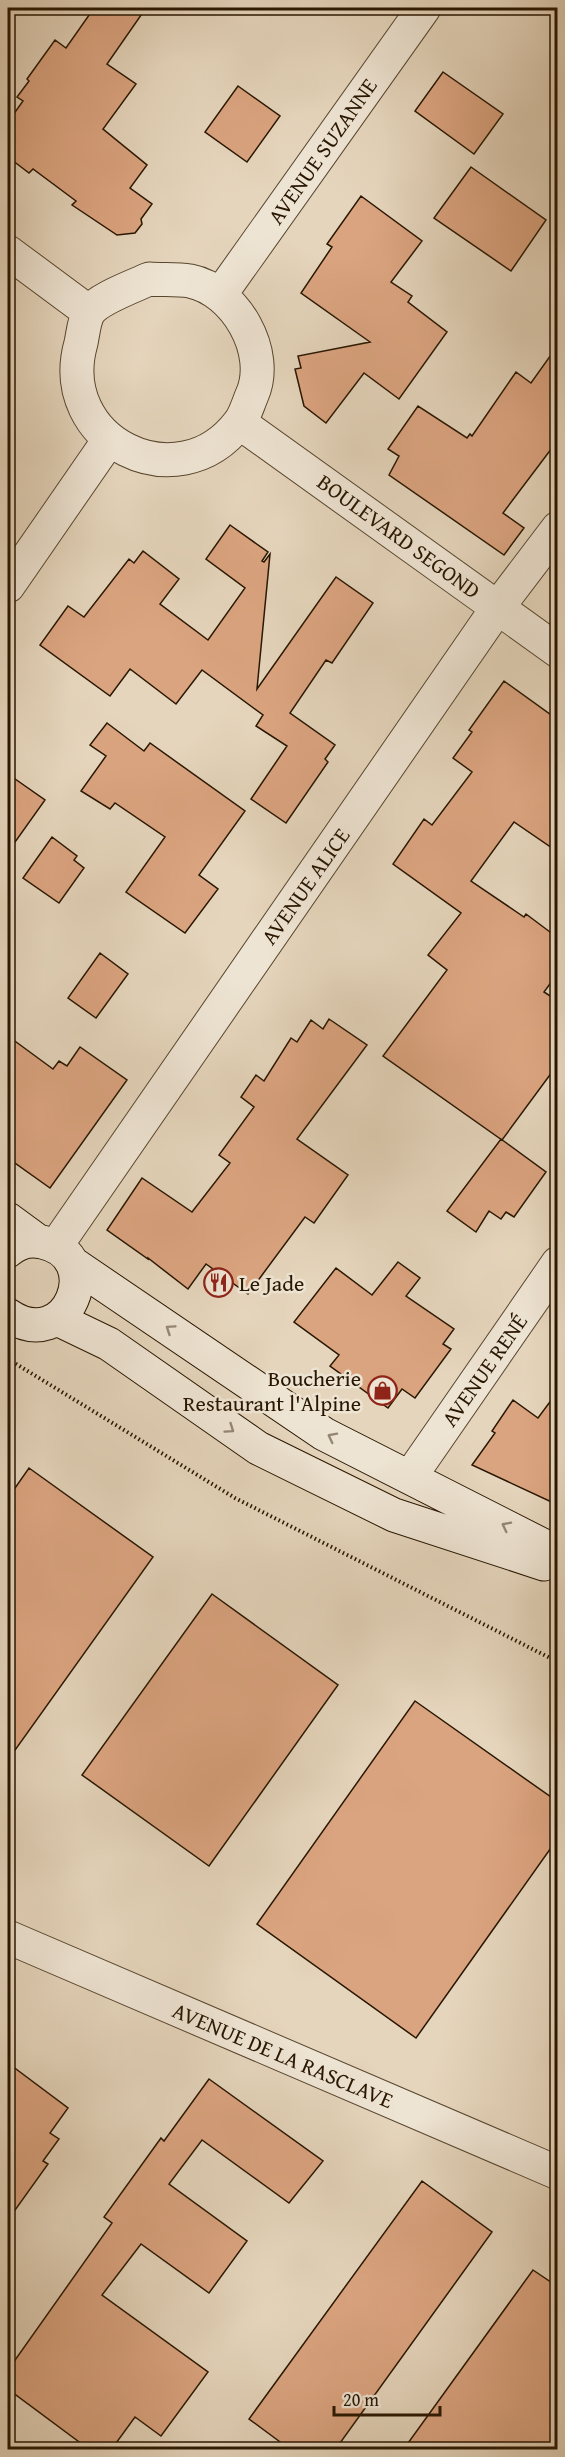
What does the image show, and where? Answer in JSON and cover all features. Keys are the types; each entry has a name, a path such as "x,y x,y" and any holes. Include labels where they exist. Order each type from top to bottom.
{"street":[{"name":"AVENUE SUZANNE","path":"220,295 424,8"},
{"path":"8,252 89,312"},
{"path":"149,279 191,281 220,295 236,310 254,343 257,384 240,423 217,446 184,459 153,460 122,450 109,440 85,411 75,381 75,362 89,312 109,297 149,279"},
{"name":"BOULEVARD SEGOND","path":"240,423 558,651"},
{"path":"8,586 109,440"},
{"name":"AVENUE ALICE","path":"55,1250 498,607 558,528"},
{"path":"8,1219 324,1434 558,1553"},
{"path":"8,1251 24,1242 55,1250 76,1275 77,1288 66,1311 57,1319 43,1325 10,1322"},
{"name":"AVENUE RENÉ","path":"410,1477 558,1263"},
{"path":"57,1319 109,1344 258,1448 394,1515 558,1568"},
{"name":"AVENUE DE LA RASCLAVE","path":"8,1937 558,2173"}],"path":[{"path":"8,1359 235,1498 558,1662"}],"building":[{"path":"94,8 146,8 107,64 136,84 103,129 147,165 130,188 152,204 141,219 142,224 135,233 117,235 72,205 76,201 33,169 29,173 8,157 8,122 23,101 17,97 29,81 27,79 55,40 66,48"},
{"path":"443,72 503,114 474,154 415,111"},
{"path":"238,86 280,116 247,162 205,132"},
{"path":"471,167 546,220 511,271 434,218"},
{"path":"361,196 422,241 391,282 412,296 408,302 447,332 399,399 364,373 326,423 304,406 295,369 301,368 298,356 370,342 301,293 332,247 327,244"},
{"path":"558,345 558,440 503,513 524,528 504,555 389,475 399,456 388,449 418,406 467,438 470,434 472,436 516,372 531,383"},
{"path":"230,525 268,552 262,561 264,562 270,554 257,689 336,577 373,603 332,663 326,660 290,713 335,745 325,759 328,762 286,823 251,799 287,746 256,726 263,715 202,670 176,704 130,669 110,696 40,645 68,606 84,617 129,559 134,563 143,551 179,579 160,604 208,640 245,588 206,559"},
{"path":"504,681 558,720 558,852 514,822 471,881 524,917 526,914 558,938 558,973 544,992 558,1001 558,1064 502,1140 383,1056 447,970 428,955 461,913 393,864 424,819 432,825 472,772 453,758 472,732 469,730"},
{"path":"107,723 144,751 150,743 245,811 199,875 218,889 185,933 126,892 165,837 115,803 110,809 81,791 106,756 90,745"},
{"path":"8,774 45,800 8,852"},
{"path":"52,837 77,856 74,860 84,868 59,903 23,878"},
{"path":"100,953 128,974 96,1018 68,998"},
{"path":"329,1019 367,1045 297,1139 348,1175 314,1223 305,1217 248,1294 206,1264 188,1289 107,1230 142,1178 192,1212 230,1163 219,1155 254,1107 241,1097 256,1075 264,1081 291,1038 297,1042 311,1020 323,1029"},
{"path":"8,1036 53,1069 59,1061 67,1066 80,1047 127,1080 50,1188 8,1158"},
{"path":"501,1139 546,1172 514,1217 506,1212 501,1219 489,1211 476,1232 447,1211"},
{"path":"398,1262 420,1278 406,1296 454,1329 443,1344 451,1349 415,1398 402,1389 388,1408 330,1366 339,1355 294,1322 336,1268 372,1295"},
{"path":"558,1391 558,1505 472,1465 495,1433 492,1431 513,1400 538,1418"},
{"path":"29,1468 153,1557 8,1760 8,1498"},
{"path":"212,1594 338,1685 209,1866 82,1775"},
{"path":"415,1701 558,1802 558,1838 416,2038 257,1924"},
{"path":"8,2063 68,2108 50,2133 59,2139 43,2161 48,2164 8,2220"},
{"path":"209,2079 323,2161 289,2203 202,2140 169,2184 247,2241 209,2293 141,2244 102,2295 208,2372 161,2436 135,2417 111,2450 90,2450 8,2389 8,2370 112,2223 104,2217 161,2138 164,2141"},
{"path":"422,2181 492,2232 335,2450 291,2450 249,2419"},
{"path":"533,2270 558,2287 558,2450 403,2450"}],"place":[{"name":"Le Jade","path":"218,1283"},
{"name":"Boucherie Restaurant l'Alpine","path":"382,1391"}]}
